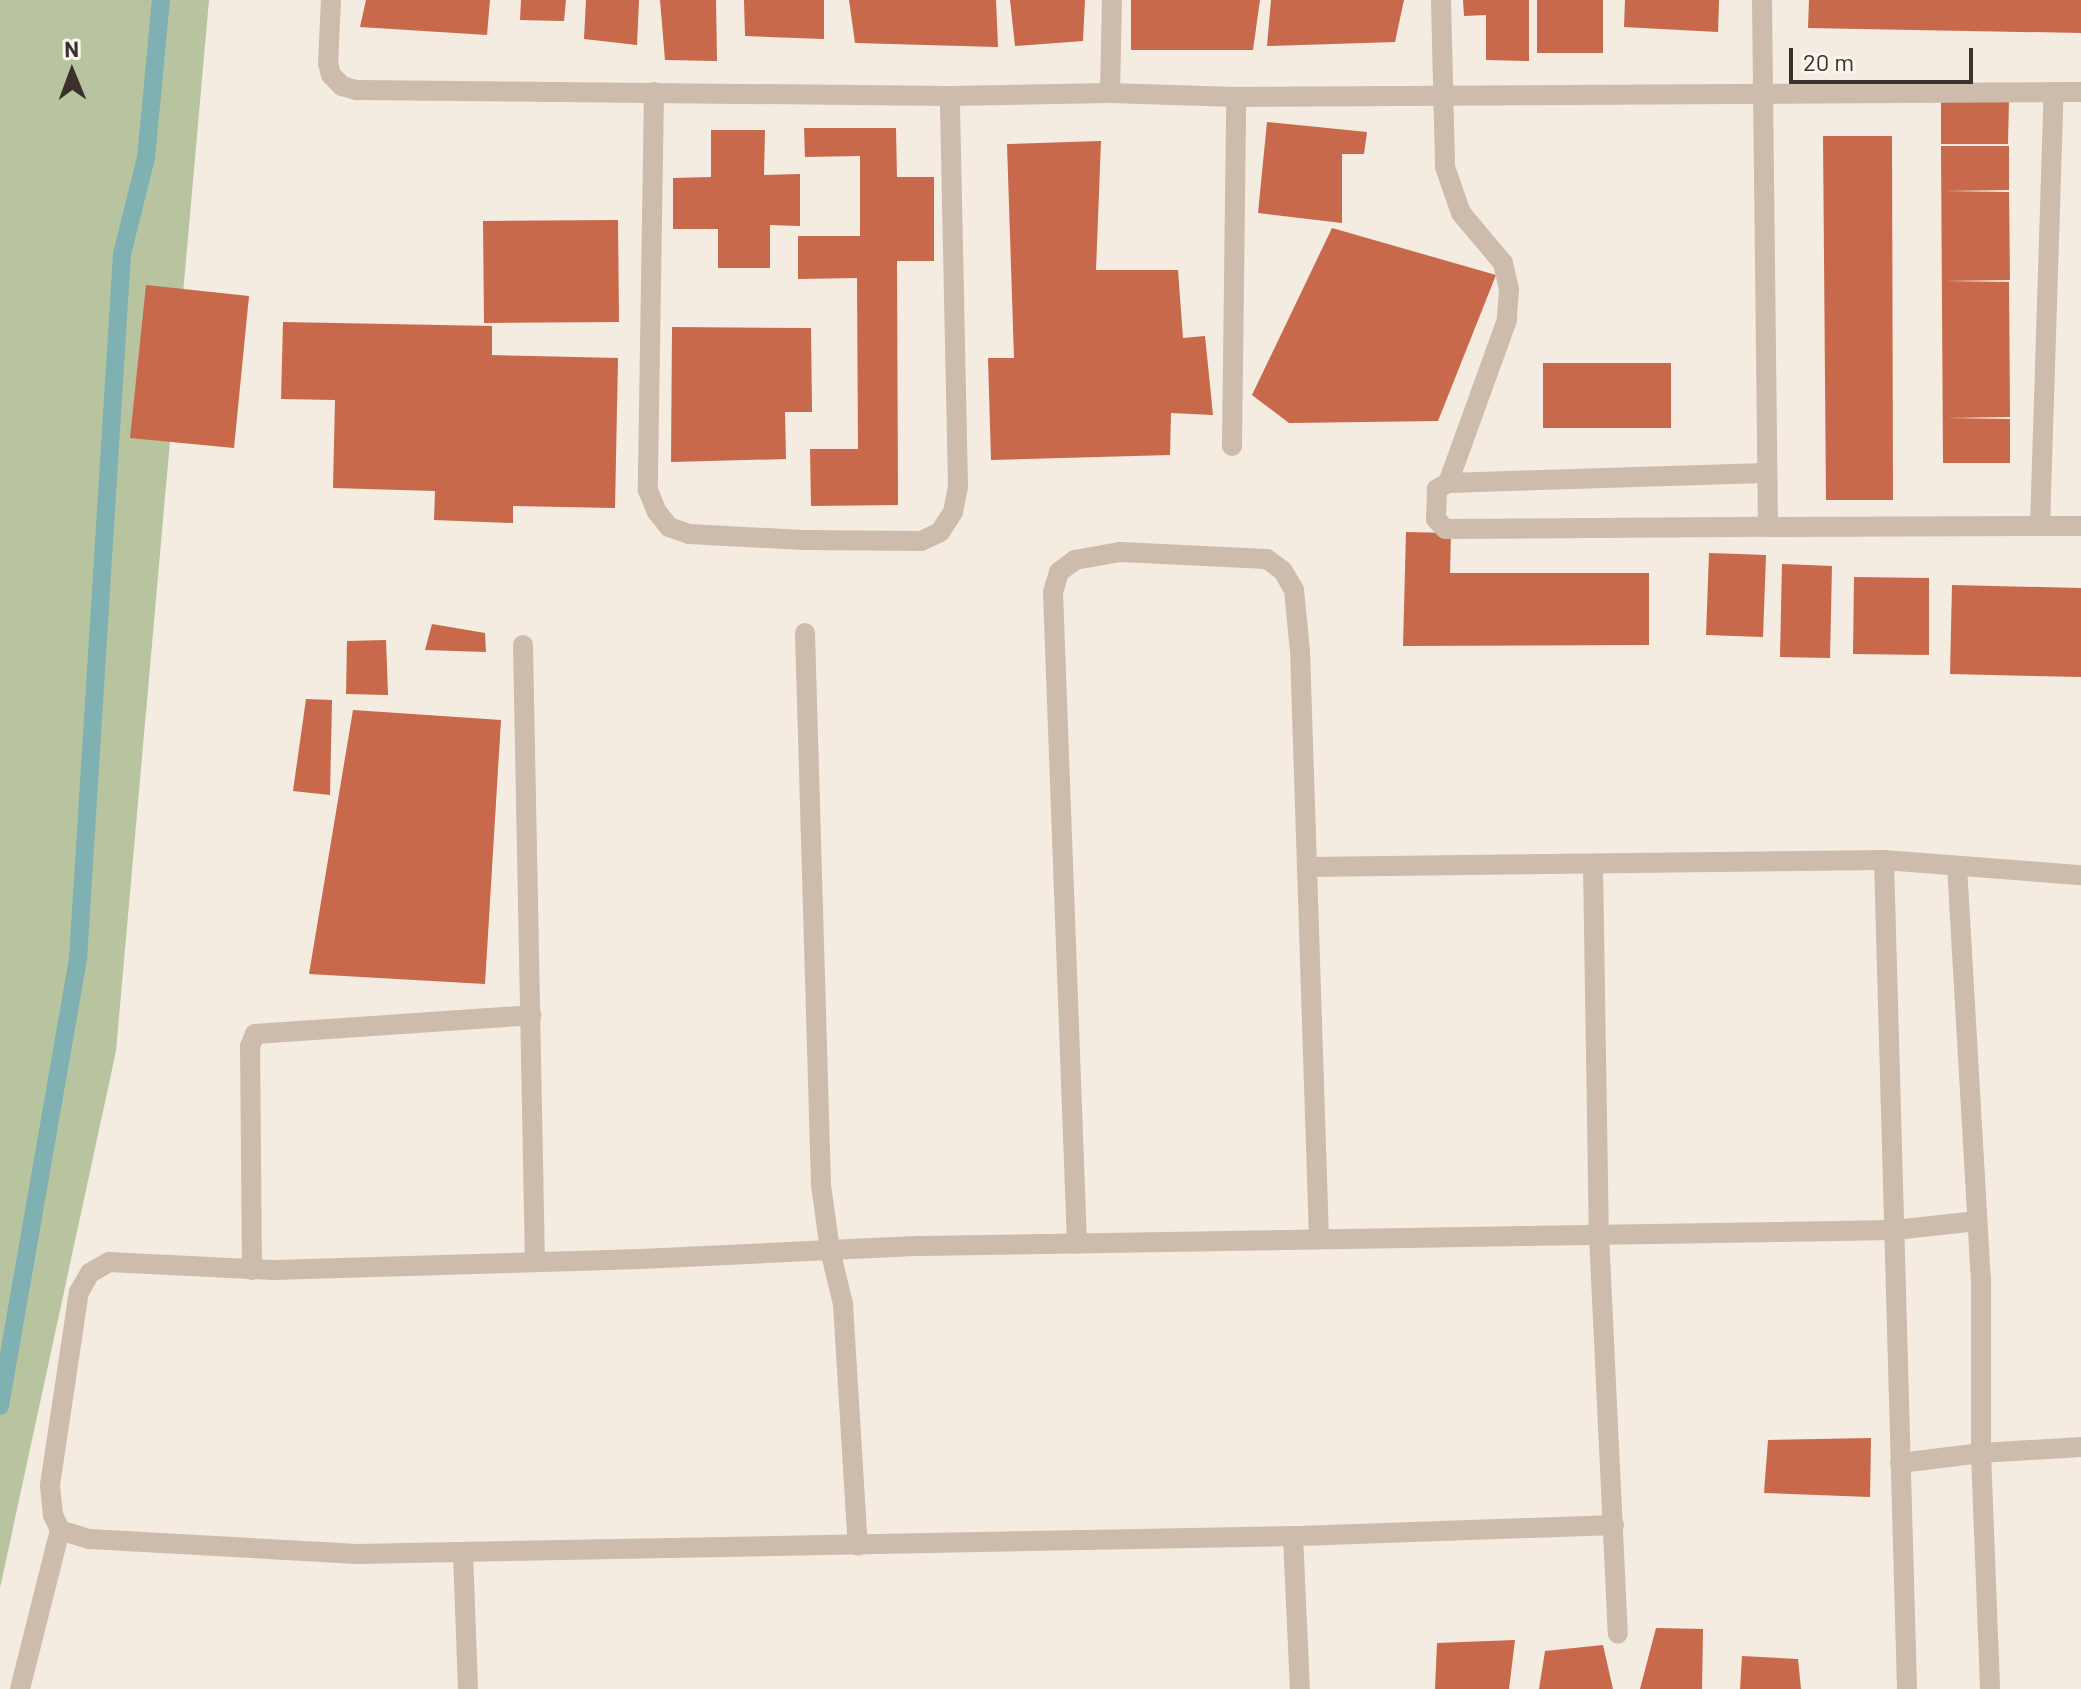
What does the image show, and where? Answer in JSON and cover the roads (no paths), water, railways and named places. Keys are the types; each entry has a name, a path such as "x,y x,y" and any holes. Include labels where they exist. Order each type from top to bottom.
{"street":[{"path":"331,0 328,63 331,75 342,86 356,90 950,96 1110,93 1236,97 2081,92"},
{"path":"1110,93 1112,0"},
{"path":"1441,0 1445,167 1461,213 1503,263 1509,289 1507,320 1448,483"},
{"path":"1762,0 1768,527"},
{"path":"654,92 648,490 657,512 669,527 689,534 804,540 921,541 940,532 953,512 958,487 950,96"},
{"path":"2040,526 2054,92"},
{"path":"1232,446 1236,97"},
{"path":"1766,473 1448,483 1437,489 1436,519 1445,529 2081,526"},
{"path":"1077,1244 1053,592 1059,572 1075,560 1120,552 1267,559 1283,571 1294,590 1300,651 1319,1239"},
{"path":"805,633 821,1185 830,1250 843,1304 858,1546"},
{"path":"523,645 535,1262"},
{"path":"1884,860 1907,1689"},
{"path":"1307,867 1884,860 2081,875"},
{"path":"1593,864 1599,1235 1618,1634"},
{"path":"1957,866 1981,1279 1981,1453 1990,1689"},
{"path":"252,1270 250,1046 255,1034 531,1015"},
{"path":"20,1689 60,1530 53,1515 50,1485 79,1292 90,1273 109,1262 252,1270 830,1250 1895,1230 1977,1221"},
{"path":"1900,1463 1981,1453 2081,1447"},
{"path":"60,1530 89,1539 357,1554 1293,1536 1614,1525"},
{"path":"1293,1536 1300,1689"},
{"path":"463,1553 468,1689"}],"waterway":[{"path":"0,1406 78,959 122,254 146,158 161,0"}]}
